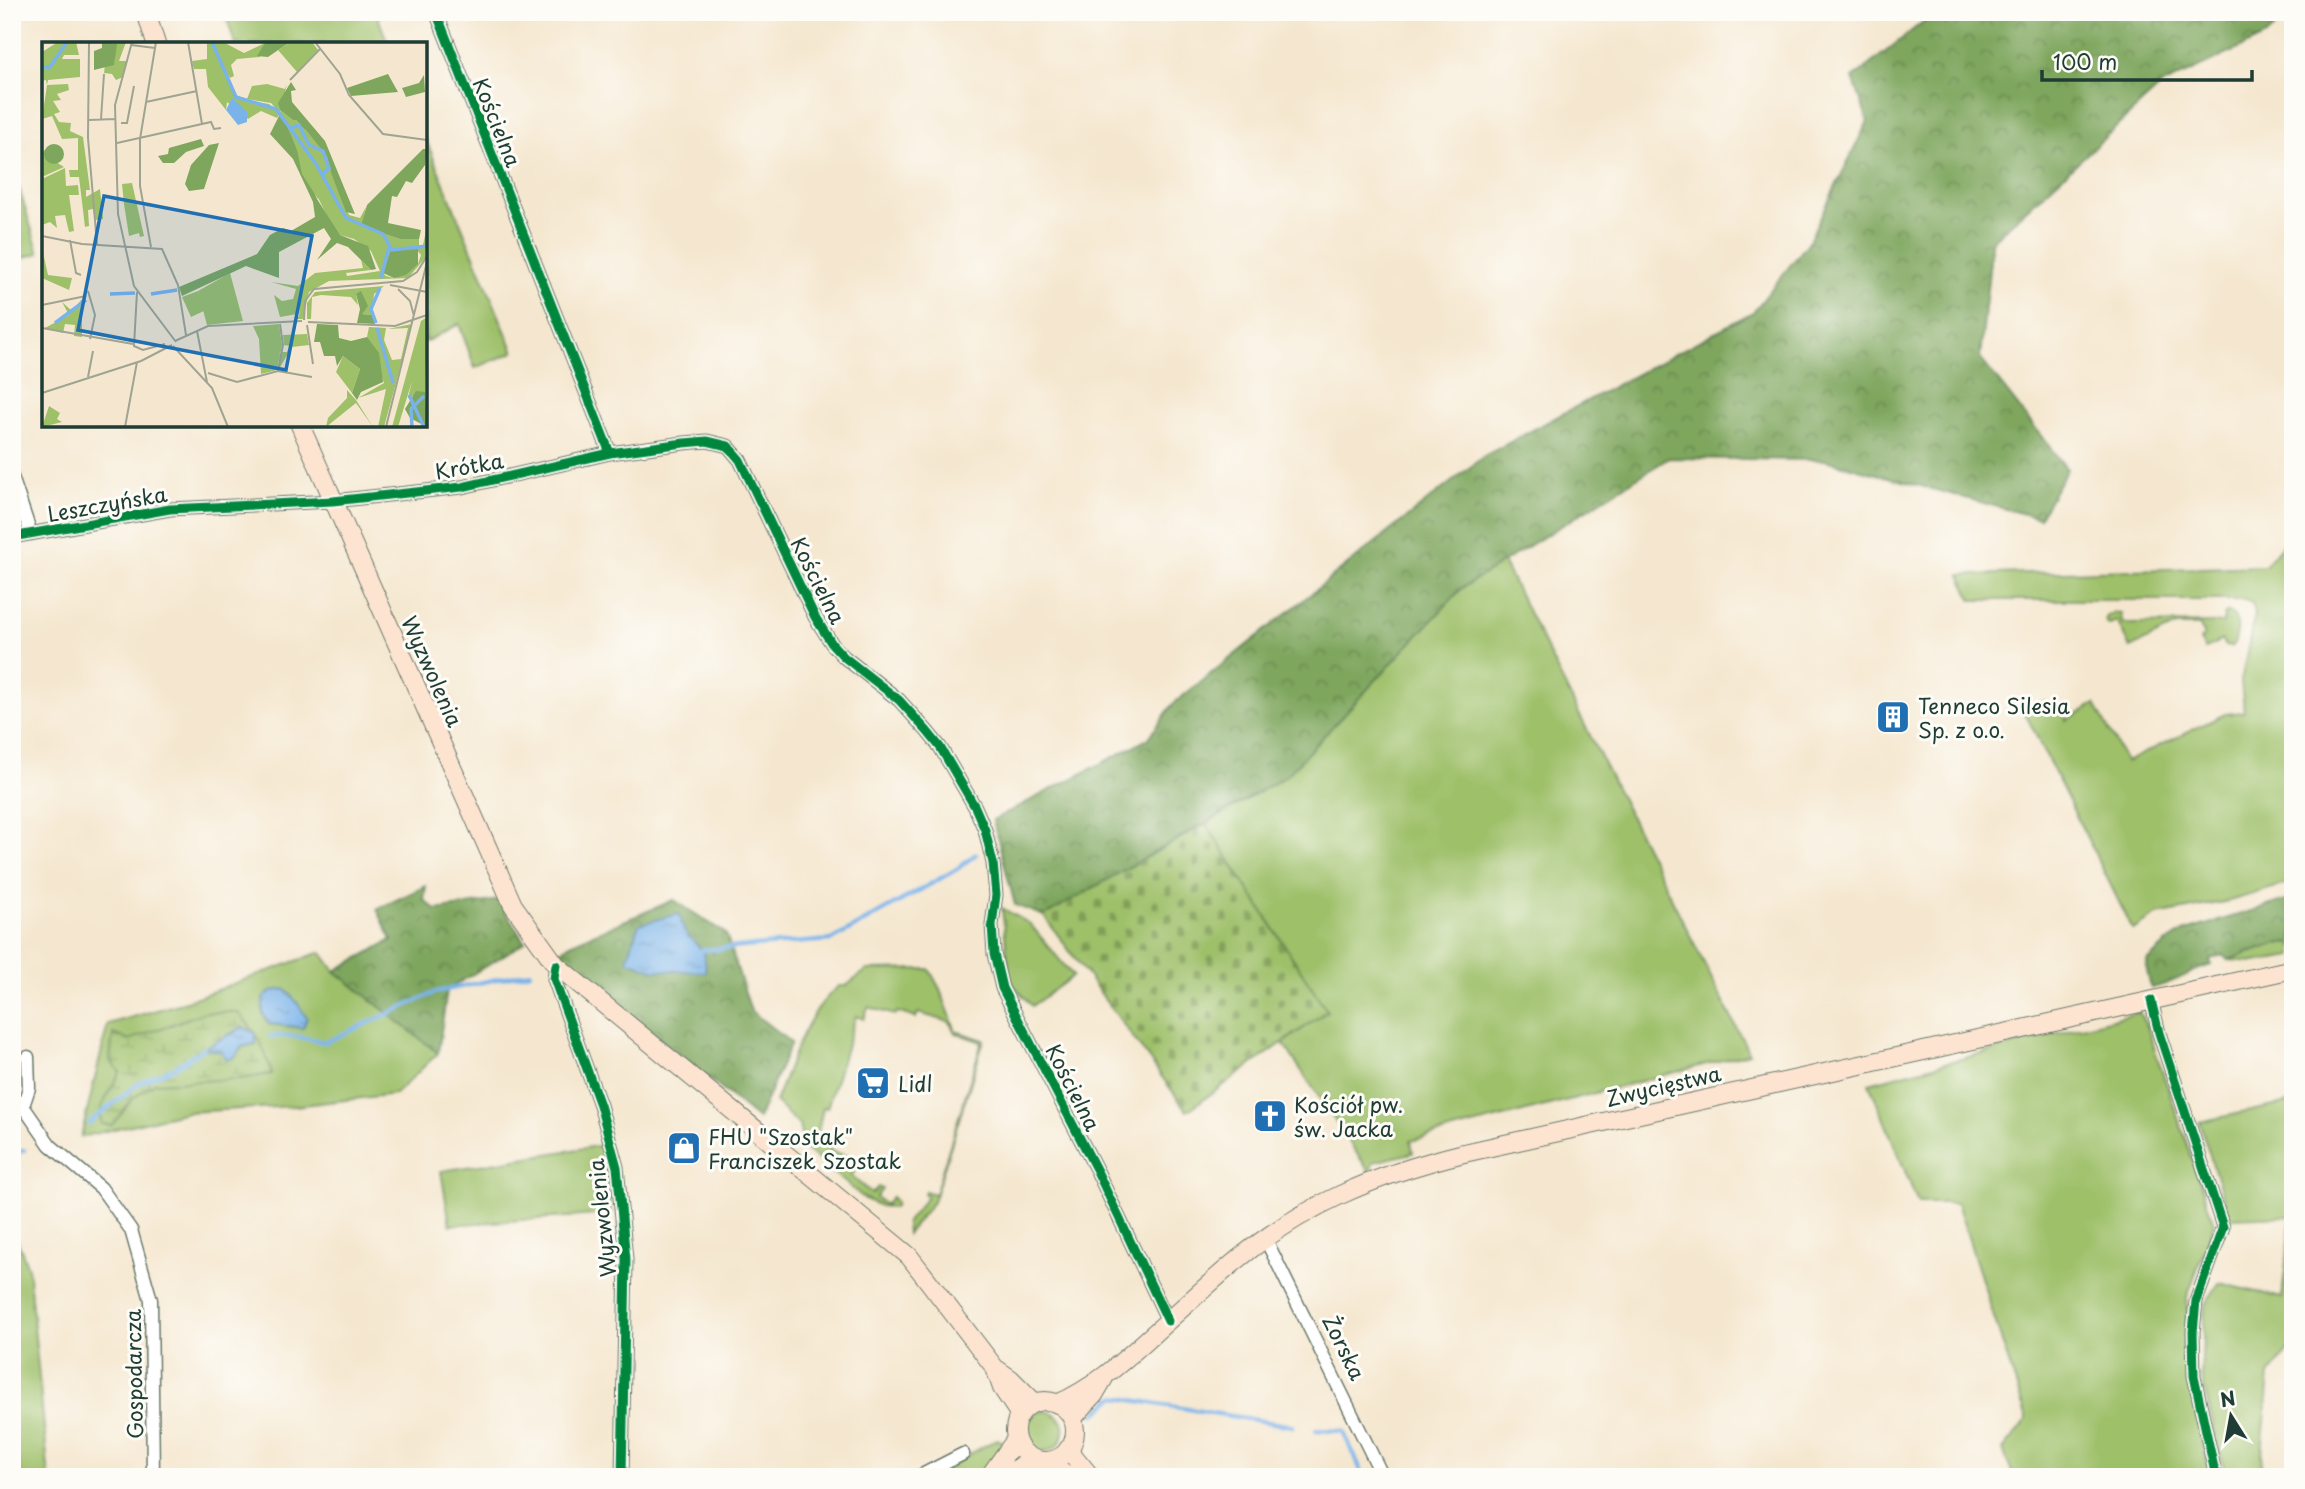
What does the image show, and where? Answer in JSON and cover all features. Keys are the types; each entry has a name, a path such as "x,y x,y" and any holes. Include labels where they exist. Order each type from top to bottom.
{"main road":[{"path":"146,12 155,42"},
{"name":"Wyzwolenia","path":"301,427 513,905 556,965 909,1256 995,1368 1011,1379 1035,1403"},
{"name":"Zwycięstwa","path":"1057,1404 1104,1378 1265,1238 1308,1210 1343,1192 1394,1172 1437,1160 2293,969"},
{"name":"Wyzwolenia","path":"995,1368 1002,1388 1020,1415"},
{"name":"Zwycięstwa","path":"1072,1419 1094,1395 1104,1378"},
{"path":"1002,1477 1041,1460 1056,1459 1068,1449 1073,1440 1072,1419 1063,1408 1050,1402 1035,1403 1020,1415 1016,1424 1016,1439 1023,1451 1041,1460 1070,1477"},
{"path":"989,1477 1016,1439"},
{"path":"1068,1449 1091,1477"}],"street":[{"name":"Kościelna","path":"436,12 610,453 707,441 728,446 740,460 815,617 832,644 844,657 899,700 927,731 950,763 975,807 985,830 993,863 996,895 992,925 994,954 1002,988 1097,1171 1168,1321"},
{"name":"Krótka","path":"333,500 462,487 610,453"},
{"path":"12,477 31,534"},
{"name":"Leszczyńska","path":"12,537 170,509 333,500"},
{"name":"Wyzwolenia","path":"556,965 554,979 600,1105 617,1167 626,1259 622,1477"},
{"path":"2151,1000 2159,1033 2223,1227 2196,1301 2193,1332 2194,1376 2216,1477"},
{"name":"Gospodarcza","path":"28,1057 29,1088 17,1105 50,1145 101,1188 131,1230 151,1300 153,1477"},
{"name":"Żorska","path":"1265,1238 1383,1477"},
{"path":"921,1476 963,1454"}],"green space":[{"path":"225,12 376,12 387,42 234,42"},
{"path":"1935,12 2291,12 2266,36 2162,85 1992,241 1980,358 2067,469 2039,518 1825,460 1669,458 1462,588 1286,776 1044,916 1015,905 993,820 1148,739 1173,704 1484,456 1753,312 1808,243 1868,121 1853,78"},
{"path":"427,143 514,352 475,368 459,324 427,341"},
{"path":"12,166 39,253 12,261"},
{"path":"2293,532 2293,882 2229,901 2157,915 2133,930 2025,713 2044,701 2048,707 2058,703 2066,720 2095,704 2126,762 2225,714 2244,712 2241,681 2255,613 2252,603 2245,600 1972,600 1960,575 2265,566"},
{"path":"1503,562 1749,1053 1411,1141 1413,1153 1373,1162 1370,1173 1283,1043 1327,1011 1206,824 1286,776 1462,588"},
{"path":"2228,612 2237,623 2234,645 2225,646 2221,640 2205,649 2200,640 2204,636 2200,626 2176,626 2130,648 2117,621 2109,624 2105,621 2107,616 2114,613 2121,614 2122,622 2126,624 2223,623 2224,615"},
{"path":"1206,824 1327,1011 1187,1111 1044,916"},
{"path":"426,886 424,900 436,910 498,900 525,942 447,990 438,1053 335,971 392,940 377,909"},
{"path":"2293,898 2293,944 2279,943 2228,960 2224,955 2210,959 2211,965 2151,988 2147,961 2183,932"},
{"path":"674,900 726,934 751,1011 791,1043 758,1119 556,954 572,943"},
{"path":"1002,908 1030,924 1073,976 1032,1006 1010,981"},
{"path":"2279,943 2293,944 2293,956 2255,962 2228,960"},
{"path":"321,952 335,971 438,1053 395,1094 295,1106 187,1112 81,1137 108,1024 178,1004"},
{"path":"929,969 956,1031 984,1040 933,1202 907,1234 906,1223 927,1196 925,1191 935,1194 982,1042 955,1033 950,1022 918,1013 916,1018 868,1007 864,1019 856,1016 827,1108 823,1107 817,1137 832,1142 830,1151 857,1159 857,1168 851,1176 872,1194 878,1187 882,1189 876,1197 885,1205 892,1197 896,1203 894,1208 880,1206 865,1199 804,1148 799,1125 775,1102 808,1024 827,997 839,986 846,986 867,970"},
{"path":"205,1012 237,1012 259,1040 272,1074 241,1079 155,1083 133,1098 112,1125 101,1124 101,1108 120,1072 110,1060 113,1034 129,1040"},
{"path":"2139,1012 2147,1027 2214,1223 2187,1297 2186,1367 2210,1477 2014,1477 2003,1450 2027,1419 1957,1203 1918,1203 1869,1083"},
{"path":"2293,1102 2293,1344 2269,1375 2260,1477 2226,1477 2201,1376 2205,1305 2219,1283 2282,1298 2291,1216 2230,1218 2199,1122"},
{"path":"604,1145 611,1214 450,1225 441,1171"},
{"path":"12,1228 28,1267 49,1477 12,1477"},
{"path":"1044,1411 1052,1412 1058,1417 1063,1423 1063,1439 1058,1445 1052,1450 1044,1451 1036,1450 1030,1445 1025,1439 1024,1431 1025,1423 1030,1417 1036,1412"},
{"path":"997,1439 1002,1441 1001,1451 978,1477 935,1477 950,1465"}],"water":[{"path":"679,914 685,933 704,952 706,972 653,970 627,960 639,924"},
{"path":"285,989 307,1018 303,1028 269,1024 263,1014 263,998 272,991"},
{"path":"243,1027 255,1033 256,1044 241,1047 236,1056 227,1060 222,1052 204,1048"}],"waterway":[{"path":"702,950 832,940 957,869 976,854"},
{"path":"270,1036 294,1036 326,1042 436,992 530,972"},
{"path":"89,1123 139,1083 175,1067 204,1048"},
{"path":"12,1154 24,1150"},
{"path":"1095,1414 1114,1397 1293,1426"},
{"path":"1316,1430 1343,1431 1364,1477"}],"cycle path":[{"path":"436,12 610,453"},
{"path":"12,537 170,509 333,501 462,487 610,453 684,443 707,441 728,446 740,460 815,617 832,644 844,657 899,700 927,731 940,747 975,807 985,830 993,863 996,895 992,925 994,954 1002,988 1097,1171 1168,1321"},
{"path":"556,965 554,979 600,1105 617,1167 626,1259 622,1477"},
{"path":"2151,1000 2159,1033 2223,1227 2196,1301 2193,1332 2194,1376 2216,1477"}],"place":[{"name":"Tenneco Silesia Sp. z o.o.","path":"1893,717"},
{"name":"Lidl","path":"873,1083"},
{"name":"Kościół pw. św. Jacka","path":"1270,1116"},
{"name":"FHU \"Szostak\" Franciszek Szostak","path":"684,1148"}]}
